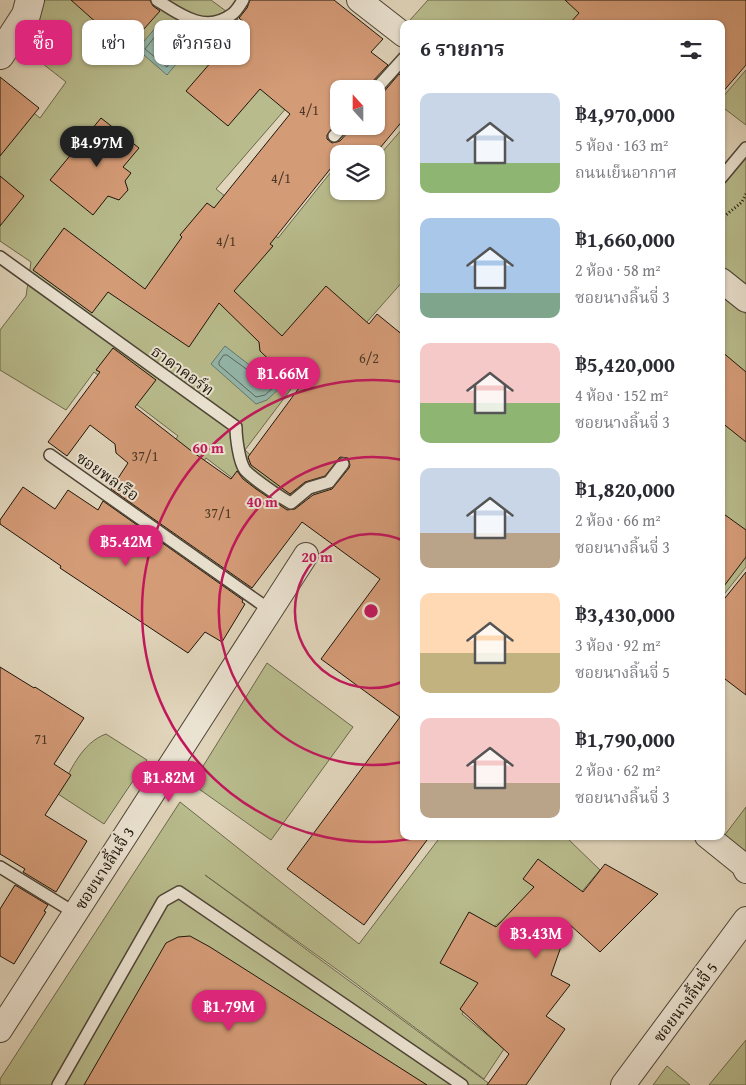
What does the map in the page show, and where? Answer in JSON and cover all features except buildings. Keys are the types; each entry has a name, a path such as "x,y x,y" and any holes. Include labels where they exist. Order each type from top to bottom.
{"street":[{"path":"0,55 26,15 30,0"},
{"path":"359,0 400,32"},
{"path":"725,283 746,300"},
{"name":"ซอยนางลิ้นจี่ 3","path":"1,1024 75,913 306,555"},
{"path":"712,840 743,865 746,871"},
{"name":"ซอยนางลิ้นจี่ 5","path":"623,1085 746,919"}],"lane":[{"path":"157,0 184,18 202,23 217,22 232,15 243,0"},
{"path":"384,80 400,62"},
{"path":"725,173 746,148"},
{"name":"ธาดาคอร์ท","path":"0,257 236,427 236,440 244,469 280,497 291,503 309,488 329,482 343,464"},
{"name":"ซอยพลเรือ","path":"50,455 270,610"},
{"path":"0,867 75,913"},
{"path":"58,1085 163,901 179,892 462,1085"}],"path":[{"path":"725,216 742,202 746,194"}],"green space":[{"path":"41,0 211,0 238,20 154,20 154,65 250,65 250,29 314,76 216,189 278,238 330,173 330,200 385,200 385,149 400,132 400,285 328,366 316,356 245,450 307,507 294,525 206,458 158,526 128,503 178,436 94,372 66,410 0,370 0,330 26,296 31,262 0,241 0,86 40,118 66,82 44,65 72,65 72,20 31,20"},
{"path":"428,0 571,0 594,20 410,20"},
{"path":"746,70 746,125 725,109 725,94"},
{"path":"360,135 374,145 352,145"},
{"path":"746,155 746,286 725,270 725,179"},
{"path":"725,298 746,314 746,567 725,593"},
{"path":"267,663 353,727 271,840 192,784"},
{"path":"106,734 147,760 104,824 58,794 83,751 97,738"},
{"path":"180,802 359,944 438,840 569,840 600,870 573,902 576,926 540,930 508,917 487,931 496,955 462,1014 504,1049 484,1079 339,971 205,875 491,1085 0,1085 0,1079"},
{"path":"746,807 746,865 721,840 725,840 725,835"},
{"path":"746,1040 746,1085 709,1085"},
{"path":"667,1066 690,1085 653,1085"}],"water":[{"path":"154,30 154,64 144,55 144,41"},
{"path":"155,65 175,65 167,75"},
{"path":"225,346 252,367 270,371 284,384 267,400 256,404 211,364"}]}
